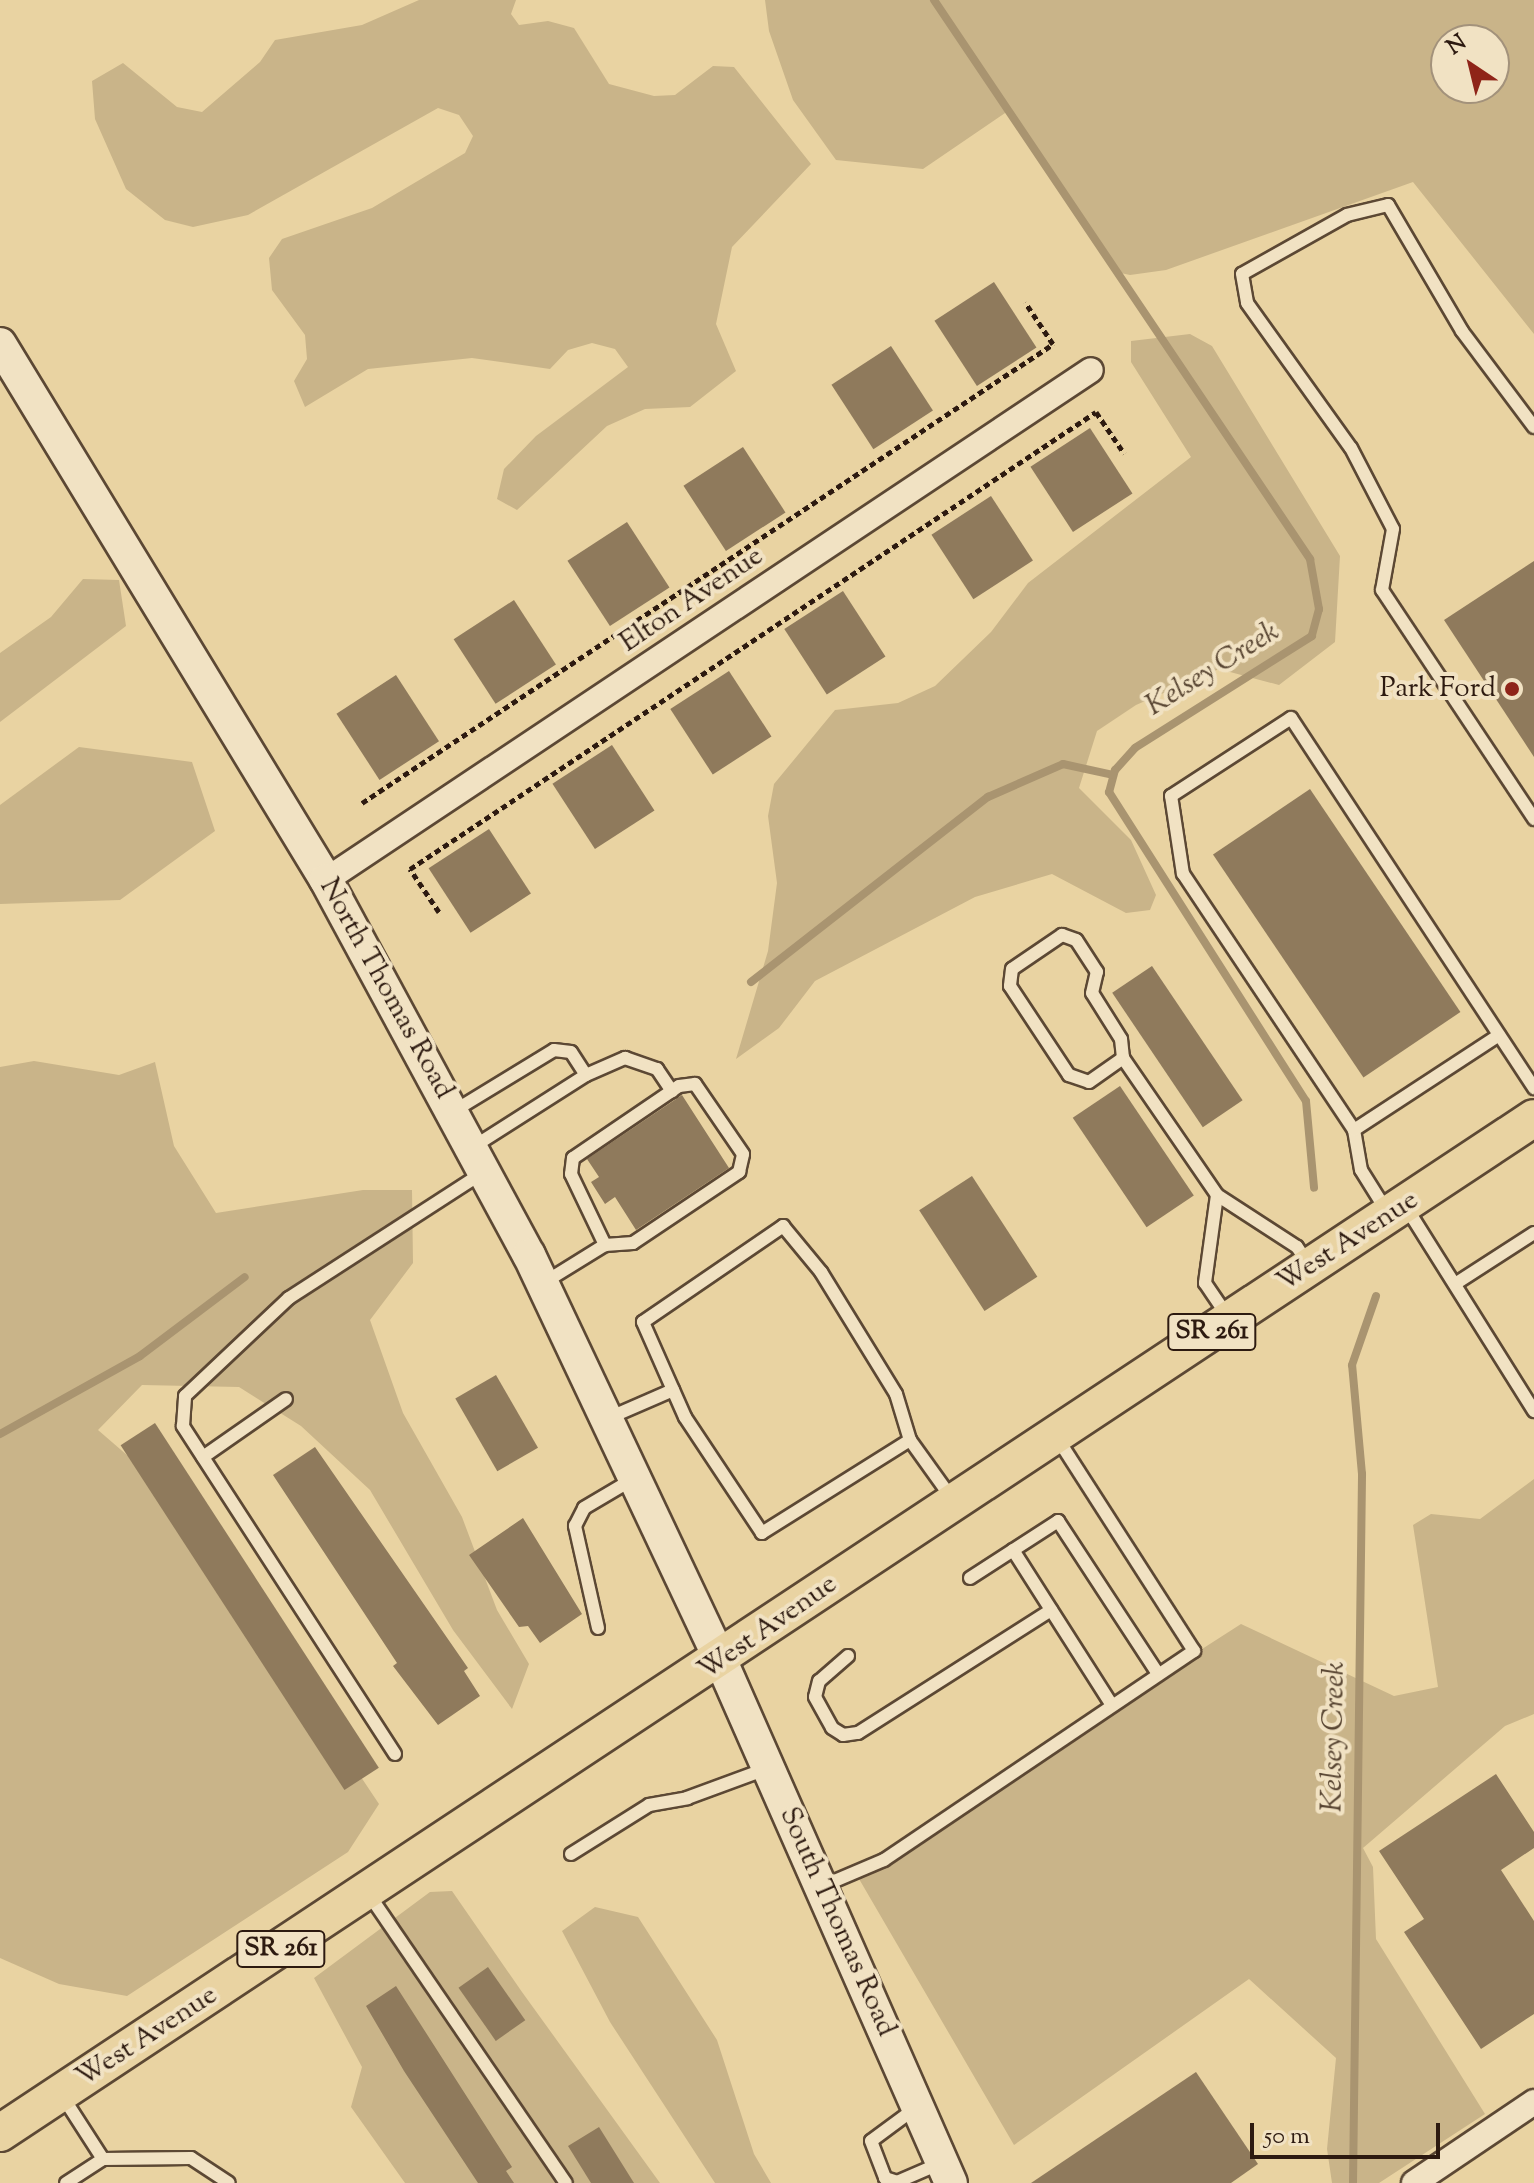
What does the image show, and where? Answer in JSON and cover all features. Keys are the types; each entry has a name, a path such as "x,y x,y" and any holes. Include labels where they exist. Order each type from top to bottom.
{"main road":[{"name":"West Avenue","path":"0,2133 721,1661 1396,1210 1533,1114"}],"street":[{"name":"North Thomas Road","path":"0,344 326,880 454,1111 542,1283 721,1661"},
{"name":"Elton Avenue","path":"326,880 1091,370"},
{"name":"South Thomas Road","path":"721,1661 823,1886 946,2173"},
{"path":"1422,2181 1534,2102"}],"lane":[{"path":"1534,427 1462,331 1388,205 1347,215 1242,274 1247,303 1351,448 1393,529 1382,590 1534,819"},
{"path":"1533,1114 1499,1035 1291,718 1171,796 1183,874 1354,1130 1361,1170 1455,1284 1534,1411"},
{"path":"1123,1058 1089,1082 1069,1075 1010,986 1012,969 1062,935 1076,940 1097,972 1092,993 1121,1039 1123,1058 1217,1195 1297,1247 1310,1267"},
{"path":"1354,1130 1499,1035"},
{"path":"454,1111 554,1050 571,1052 586,1075"},
{"path":"395,1754 183,1426 185,1396 217,1360 289,1298 479,1159 586,1075 625,1058 657,1069 672,1091"},
{"path":"542,1283 605,1245 633,1243 739,1172 743,1154 695,1084 672,1091 573,1158 571,1174 605,1245"},
{"path":"1217,1195 1205,1283 1230,1320"},
{"path":"910,1440 762,1533 673,1390 643,1322 783,1226 821,1272 896,1394 910,1440 955,1502"},
{"path":"1455,1284 1534,1233"},
{"path":"605,1419 673,1390"},
{"path":"203,1457 286,1399"},
{"path":"823,1886 884,1860 1111,1704 1194,1651 1056,1436"},
{"path":"598,1628 575,1526 584,1508 633,1479"},
{"path":"970,1578 1058,1521 1158,1674"},
{"path":"1013,1550 1111,1704"},
{"path":"848,1656 825,1674 815,1697 832,1728 843,1735 858,1733 1051,1610"},
{"path":"571,1854 649,1805 687,1798 769,1768"},
{"path":"368,1893 566,2183"},
{"path":"61,2093 103,2159"},
{"path":"917,2107 871,2141 885,2178 897,2182 946,2173"},
{"path":"66,2183 103,2159 191,2158 229,2183"}],"path":[{"path":"362,803 1053,344 1025,302"},
{"path":"439,912 410,869 1096,412 1124,453"}],"shaded area":[{"path":"419,0 516,0 511,14 519,25 548,21 574,28 609,84 654,96 675,95 713,66 734,67 811,164 732,247 716,324 736,371 690,407 645,409 607,426 517,510 497,499 504,469 536,436 628,367 615,349 592,343 568,350 550,369 472,358 368,369 305,407 294,381 307,359 305,335 272,290 269,258 282,239 372,208 465,153 473,136 459,115 438,108 248,215 193,227 165,220 126,189 95,119 92,81 123,63 177,107 202,112 260,62 275,40 362,25"},
{"path":"765,0 1534,0 1534,334 1413,182 1166,270 1130,275 1116,272 1008,111 923,169 836,160 793,100 769,31"},
{"path":"1190,334 1212,346 1340,556 1335,642 1279,685 1219,669 1136,705 1097,731 1079,788 1131,840 1156,895 1150,910 1126,913 1052,874 975,897 815,981 779,1028 736,1059 768,951 777,883 768,816 774,784 835,710 898,703 935,686 991,632 1028,583 1191,457 1131,362 1131,341"},
{"path":"83,579 119,580 126,626 0,722 0,653 51,617"},
{"path":"79,747 192,762 215,831 120,900 0,904 0,805"},
{"path":"34,1061 119,1075 155,1062 174,1146 216,1213 363,1190 412,1190 413,1263 370,1320 403,1413 462,1517 497,1610 529,1664 512,1709 453,1630 370,1490 301,1426 239,1387 142,1385 98,1430 172,1494 379,1804 348,1852 127,1996 59,1984 0,1958 0,1067"},
{"path":"1534,1479 1534,1714 1505,1726 1363,1848 1373,1867 1376,1939 1485,2114 1379,2183 1332,2183 1327,2149 1336,2058 1249,1979 1014,2145 855,1872 1241,1624 1394,1696 1438,1687 1413,1525 1431,1514 1480,1519"},
{"path":"452,1891 660,2183 405,2183 351,2107 362,2067 314,1978 430,1892"},
{"path":"595,1907 638,1917 717,2040 754,2154 771,2183 715,2183 610,2022 562,1931"}],"building":[{"path":"994,282 1036,347 977,386 934,321"},
{"path":"891,346 933,411 873,449 831,385"},
{"path":"1090,428 1132,493 1073,532 1030,467"},
{"path":"743,447 785,512 726,551 683,486"},
{"path":"991,496 1033,561 973,599 931,535"},
{"path":"627,522 669,587 610,626 567,561"},
{"name":"Park Ford","path":"1534,561 1534,757 1444,620"},
{"path":"843,591 885,656 827,695 784,629"},
{"path":"514,600 556,665 496,704 454,639"},
{"path":"729,671 771,736 713,775 670,709"},
{"path":"396,675 439,741 379,780 336,714"},
{"path":"612,745 654,810 595,849 552,784"},
{"path":"1310,789 1460,1012 1363,1077 1213,854"},
{"path":"489,829 531,894 471,933 429,868"},
{"path":"1152,966 1243,1100 1203,1127 1112,993"},
{"path":"1120,1086 1194,1195 1147,1227 1073,1118"},
{"path":"682,1095 729,1168 636,1230 615,1197 605,1204 591,1182 599,1177 587,1159"},
{"path":"972,1176 1037,1277 985,1311 919,1210"},
{"path":"496,1375 538,1448 497,1471 455,1398"},
{"path":"155,1423 379,1768 344,1790 121,1445"},
{"path":"315,1447 468,1668 464,1671 480,1696 438,1725 393,1666 397,1663 273,1475"},
{"path":"523,1518 582,1614 540,1643 528,1626 519,1627 469,1555"},
{"path":"1496,1774 1534,1832 1534,1848 1501,1870 1534,1921 1534,2014 1481,2049 1404,1932 1424,1919 1379,1851"},
{"path":"488,1967 525,2020 496,2041 459,1988"},
{"path":"396,1986 512,2167 506,2171 514,2183 478,2183 404,2071 366,2006"},
{"path":"1196,2072 1258,2164 1231,2183 1031,2183"},
{"path":"599,2127 634,2183 591,2183 568,2146"}],"waterway":[{"name":"Kelsey Creek","path":"934,0 1310,559 1319,609 1312,636 1135,748 1115,770 1109,792 1306,1101 1314,1188"},
{"path":"751,982 988,797 1063,764 1113,775"},
{"path":"0,1434 140,1356 245,1277"},
{"name":"Kelsey Creek","path":"1353,2183 1362,1474 1352,1365 1376,1296"}],"place":[{"name":"Park Ford","path":"1512,689"}]}
